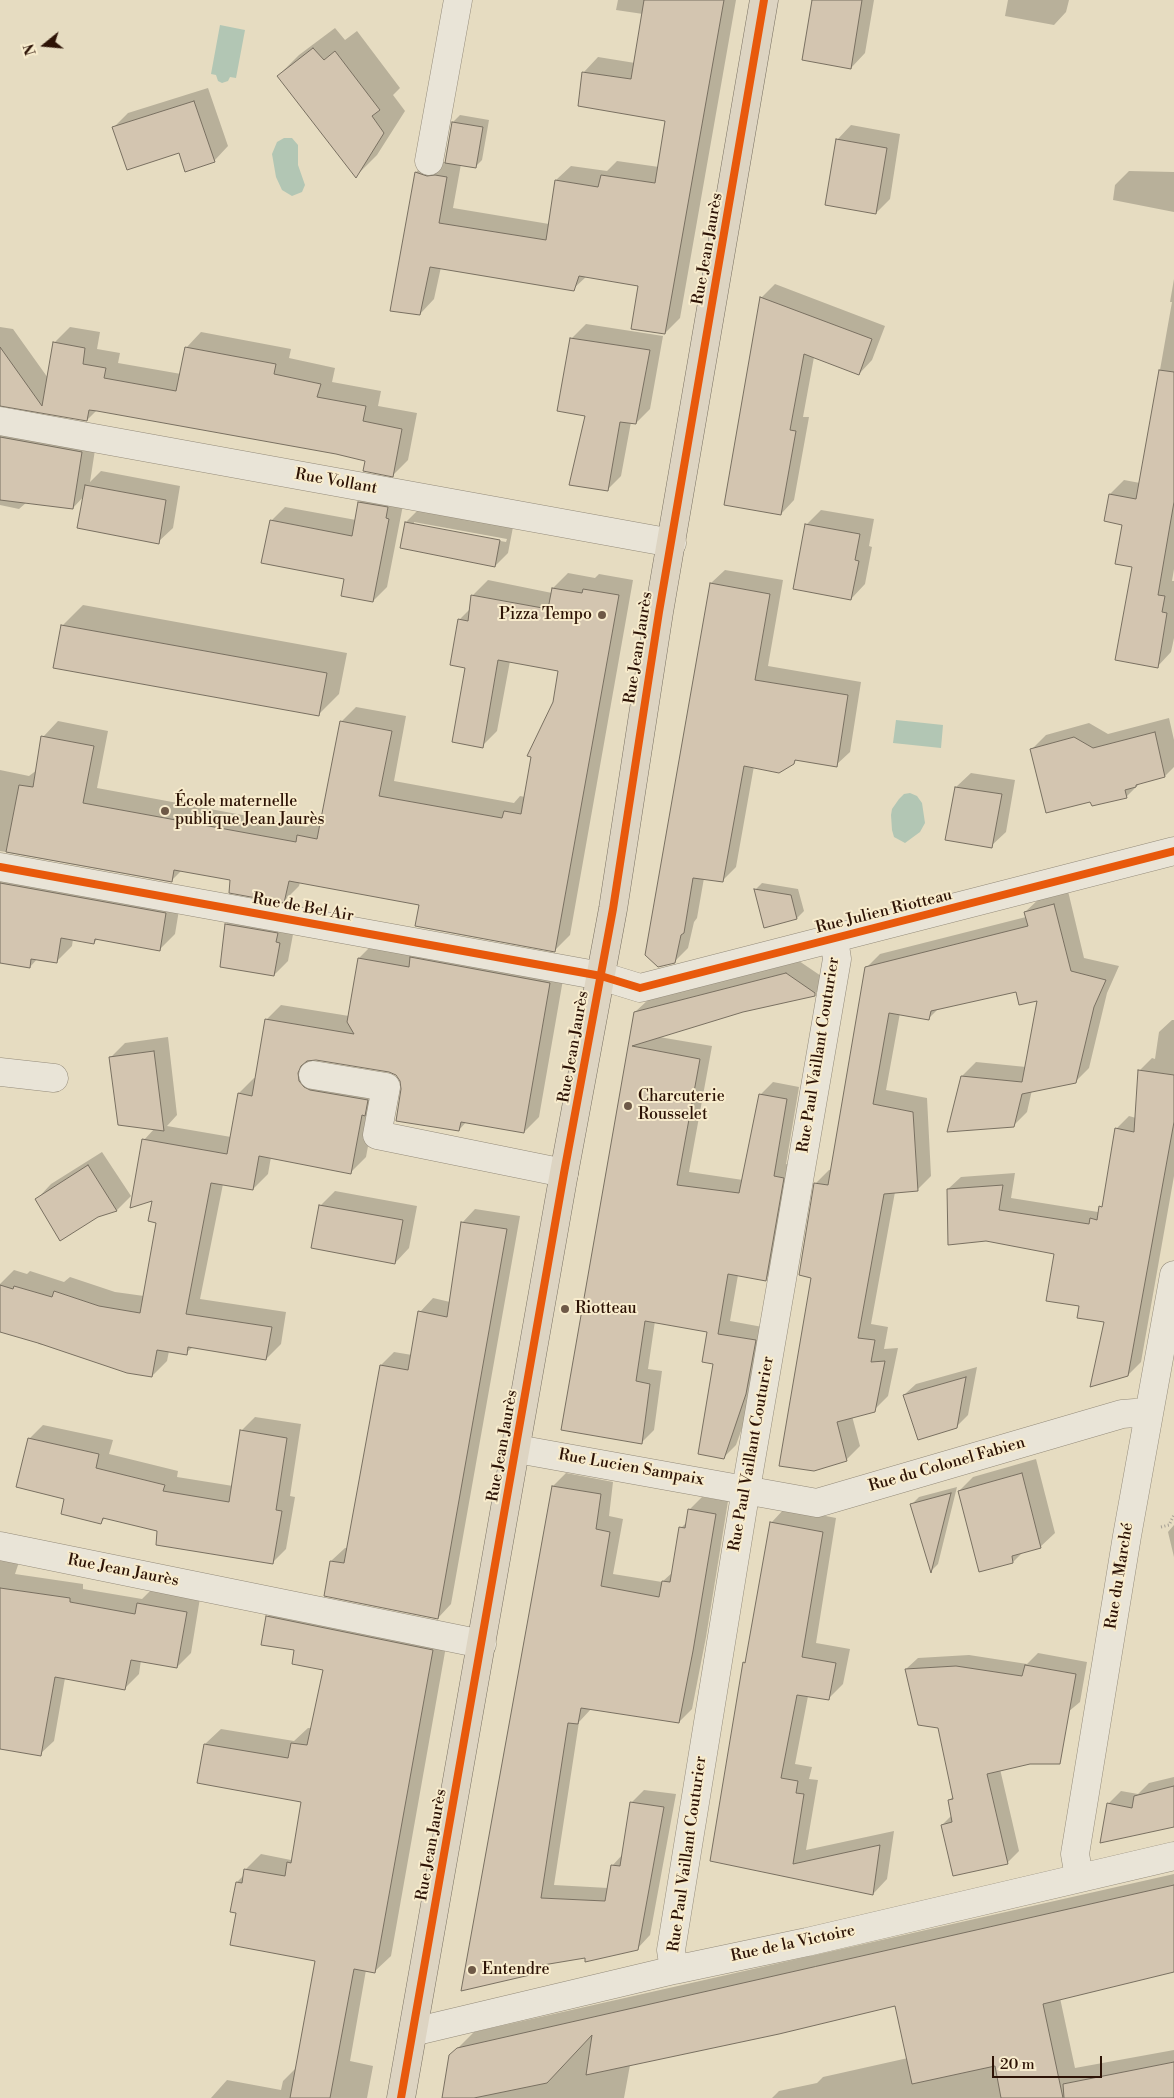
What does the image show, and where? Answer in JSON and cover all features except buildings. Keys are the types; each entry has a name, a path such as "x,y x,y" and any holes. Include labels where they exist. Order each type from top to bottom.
{"main road":[{"name":"Rue Jean Jaurès","path":"401,2098 517,1449 564,1173 601,976 658,612 672,543 764,0"}],"street":[{"path":"429,161 458,0"},
{"name":"Rue Vollant","path":"0,421 672,543"},
{"name":"Rue Julien Riotteau","path":"601,976 640,988 1174,851"},
{"name":"Rue de Bel Air","path":"0,867 601,976"},
{"name":"Rue Paul Vaillant Couturier","path":"674,1970 671,1950 746,1489 837,959 834,939"},
{"path":"0,1072 54,1078"},
{"path":"313,1075 386,1087 377,1135 564,1173"},
{"name":"Rue du Marché","path":"1079,1877 1075,1854 1148,1412 1174,1275"},
{"name":"Rue du Colonel Fabien","path":"746,1489 817,1503 1122,1414 1148,1412"},
{"name":"Rue Lucien Sampaix","path":"517,1449 746,1489"},
{"name":"Rue Jean Jaurès","path":"0,1546 482,1644"},
{"name":"Rue de la Victoire","path":"413,2032 674,1970 1174,1856"}],"path":[{"path":"1169,1525 1174,1515"}],"shaded area":[{"path":"220,25 245,30 236,78 230,77 228,81 222,83 218,81 216,75 211,74"},
{"path":"284,138 292,138 298,145 298,165 305,185 302,192 292,196 282,190 276,177 272,154 277,142"},
{"path":"896,720 943,725 941,748 893,743"},
{"path":"910,793 917,796 922,803 925,823 920,832 905,843 894,837 891,815 892,809 899,799 904,794"}],"cycle path":[{"path":"401,2098 564,1173 613,909 659,612 764,0"},
{"path":"0,867 601,976 640,988 1174,851"}],"place":[{"name":"Pizza Tempo","path":"602,615"},
{"name":"École maternelle publique Jean Jaurès","path":"165,811"},
{"name":"Charcuterie Rousselet","path":"628,1106"},
{"name":"Riotteau","path":"565,1309"},
{"name":"Entendre","path":"472,1970"}]}
